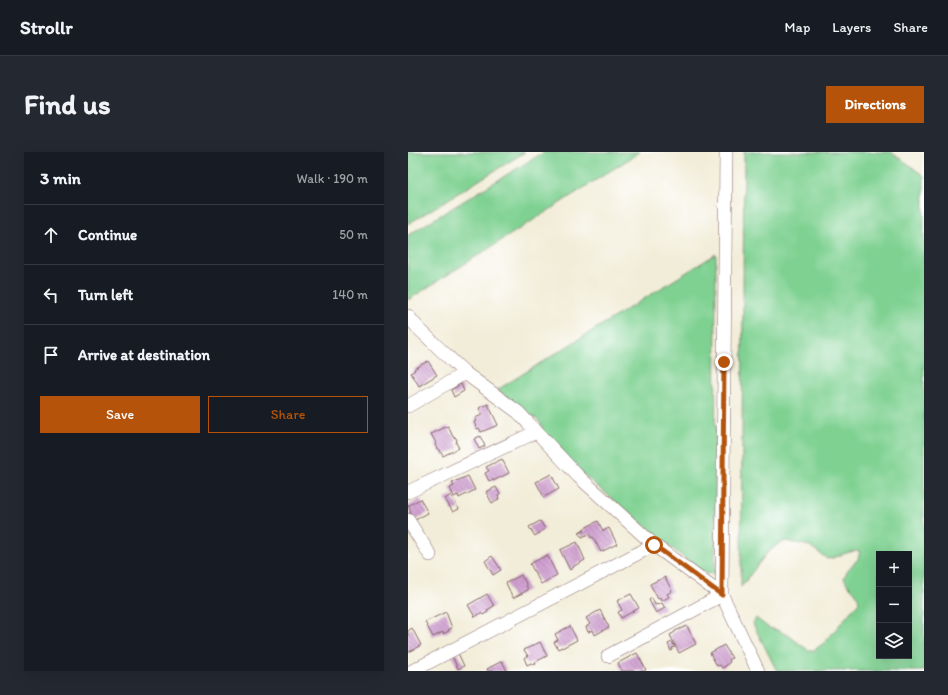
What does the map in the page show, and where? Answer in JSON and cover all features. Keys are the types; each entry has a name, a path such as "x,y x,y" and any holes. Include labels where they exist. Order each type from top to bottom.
{"street":[{"path":"726,152 722,595 758,671"},
{"path":"408,316 418,328 465,373 518,412 594,492 654,545 722,595"},
{"path":"408,406 465,373"},
{"path":"408,492 536,432"},
{"path":"408,520 430,555"},
{"path":"412,671 654,545"},
{"path":"608,656 722,595"}],"green space":[{"path":"408,152 525,152 408,224"},
{"path":"544,152 640,152 408,300 408,235"},
{"path":"744,152 891,152 924,176 924,671 777,671 753,624 756,618 769,628 789,636 808,650 814,650 824,643 859,602 858,597 844,578 847,571 858,559 860,551 827,559 810,546 786,541 778,544 766,554 741,587"},
{"path":"716,254 715,574 704,573 664,542 584,475 545,433 539,421 497,390"}],"building":[{"path":"428,361 437,375 419,386 411,373 415,370 414,369"},
{"path":"461,384 464,391 454,397 451,390"},
{"path":"488,404 498,425 481,432 479,428 477,429 474,422 476,421 475,418 482,415 479,408"},
{"path":"448,426 453,437 457,440 456,443 459,448 443,456 438,448 437,449 436,443 431,434"},
{"path":"480,436 485,446 479,449 474,439"},
{"path":"502,459 509,473 493,481 493,479 489,481 485,473 489,471 486,467"},
{"path":"551,474 559,489 544,497 536,482"},
{"path":"468,476 475,490 459,498 458,495 454,497 450,488 454,486 452,483"},
{"path":"496,487 500,494 498,496 499,499 492,503 486,492"},
{"path":"451,495 459,509 453,512 445,499"},
{"path":"420,499 428,513 415,520 414,517 411,519 408,514 411,513 408,506"},
{"path":"540,521 545,529 535,536 529,527"},
{"path":"598,521 603,531 609,528 617,544 601,552 593,537 591,538 589,534 582,537 578,533 584,531 583,529"},
{"path":"577,542 585,560 570,570 560,550"},
{"path":"547,555 557,575 541,584 530,564"},
{"path":"492,556 501,570 493,575 485,561"},
{"path":"521,575 528,590 513,598 506,583"},
{"path":"665,577 672,591 667,594 669,597 661,601 660,598 658,599 650,584"},
{"path":"487,594 494,606 487,610 488,612 483,615 481,613 475,617 468,605"},
{"path":"631,594 639,608 621,618 618,612 622,610 617,601"},
{"path":"652,598 655,605 662,603 665,608 656,613 649,600"},
{"path":"600,610 609,627 595,635 593,630 588,632 586,627 590,624 586,618"},
{"path":"446,612 452,628 443,634 443,632 433,637 425,622"},
{"path":"570,626 577,640 558,649 554,642 558,640 555,634"},
{"path":"687,626 696,644 679,653 670,635"},
{"path":"412,628 421,645 409,652 408,631"},
{"path":"540,642 547,656 535,662 536,664 534,665 531,663 527,665 524,658 528,656 524,650"},
{"path":"672,642 675,647 672,648 673,650 671,651 668,644"},
{"path":"724,645 732,658 729,660 730,662 727,665 722,668 720,665 717,666 710,653"},
{"path":"458,653 464,666 458,669 452,656"},
{"path":"637,653 646,670 622,671 618,663"},
{"path":"502,661 507,671 488,671 487,669"}],"route":[{"path":"654,545 722,595 724,362"}]}
